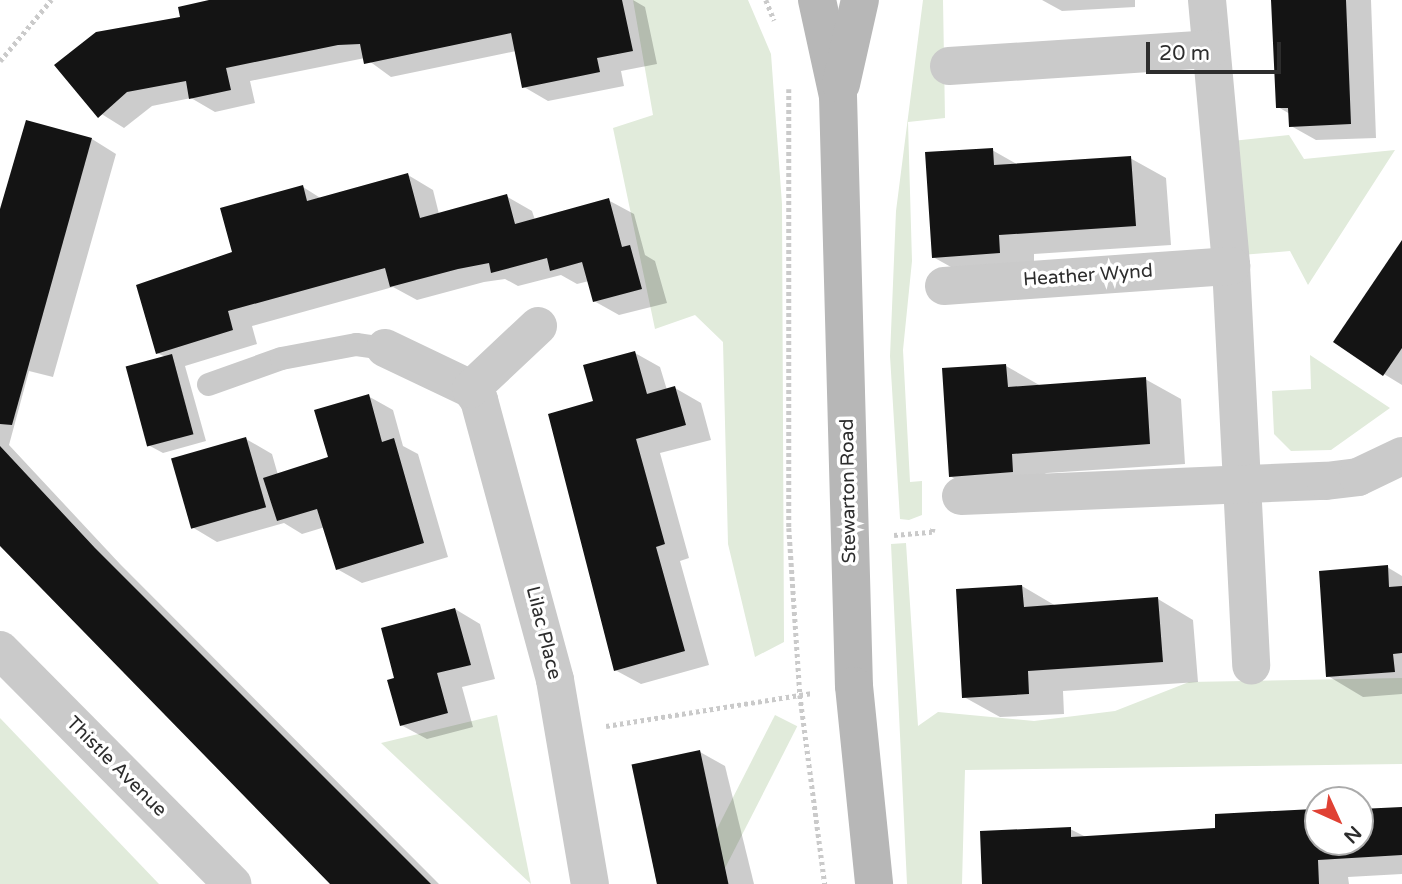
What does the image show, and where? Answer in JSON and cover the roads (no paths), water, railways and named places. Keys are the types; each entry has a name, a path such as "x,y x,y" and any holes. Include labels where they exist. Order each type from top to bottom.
{"main road":[{"name":"Stewarton Road","path":"817,0 838,96 854,686 874,884"},
{"name":"Stewarton Road","path":"838,96 860,0"}],"street":[{"path":"1207,0 1209,50 1231,266 1251,666"},
{"path":"949,66 1209,50"},
{"name":"Heather Wynd","path":"944,286 1231,266"},
{"path":"385,348 471,389 538,326"},
{"name":"Lilac Place","path":"471,389 479,400 496,449 555,680 590,884"},
{"path":"961,496 1357,477 1402,456"},
{"name":"Thistle Avenue","path":"0,650 232,884"}],"lane":[{"path":"208,384 281,358 356,344 385,348"}]}
